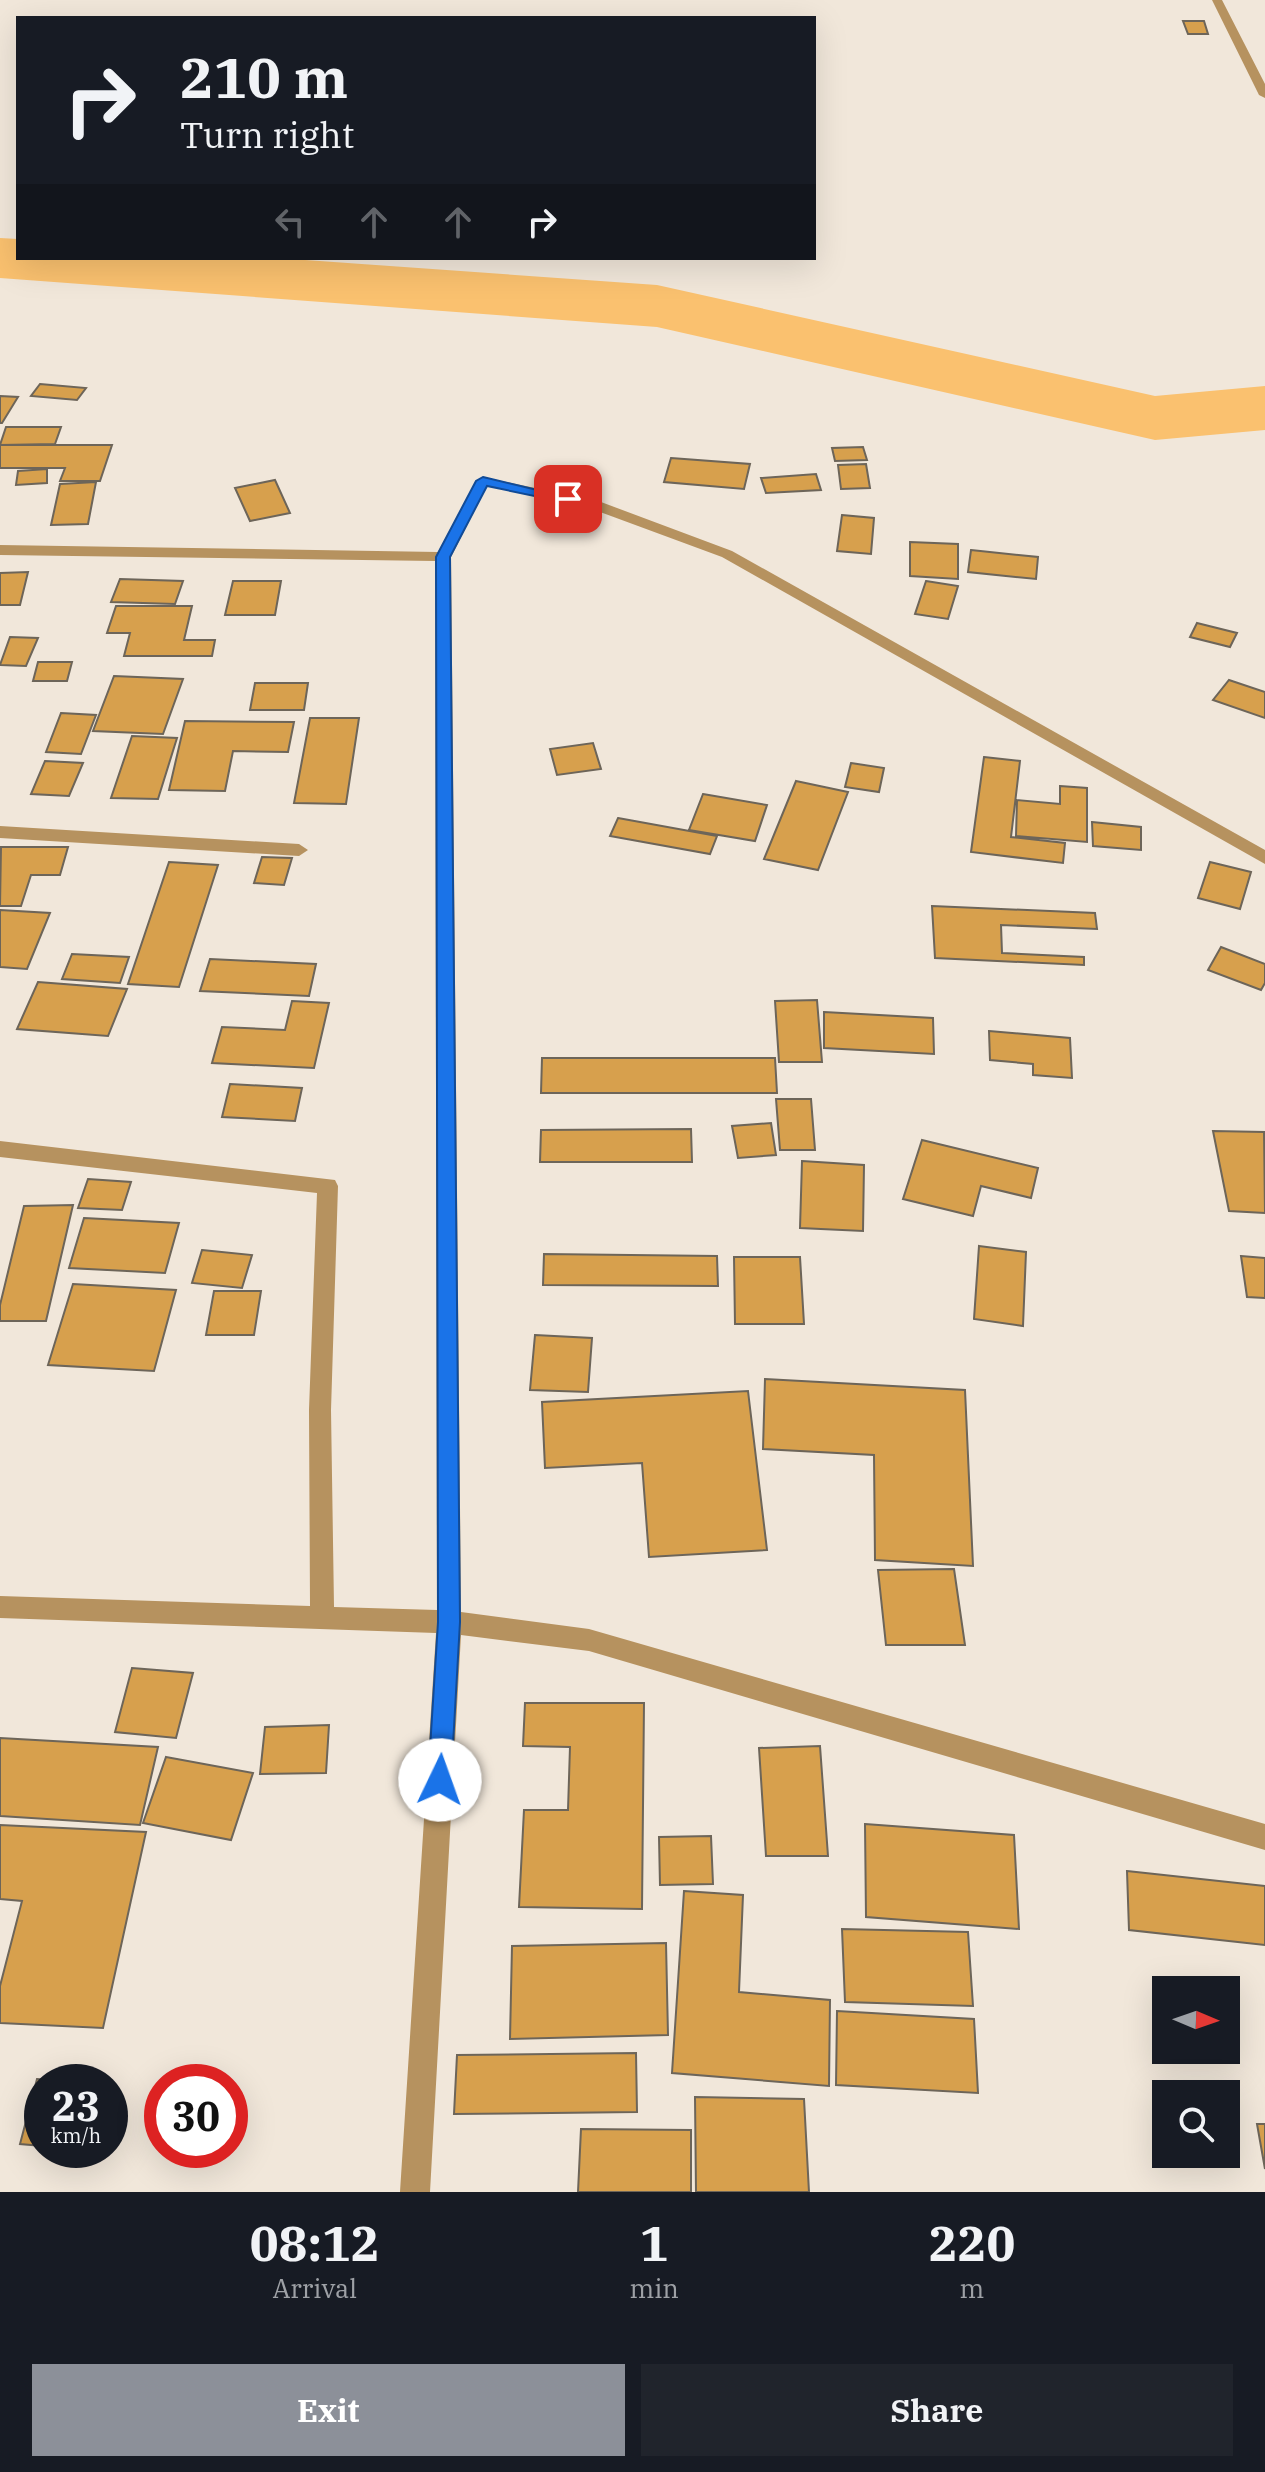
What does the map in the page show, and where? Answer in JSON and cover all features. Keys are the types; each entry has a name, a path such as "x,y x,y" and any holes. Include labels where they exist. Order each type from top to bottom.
{"street":[{"path":"1217,0 1265,95"},
{"path":"415,2192 449,1622 443,557 483,481 596,505 727,554 1265,858"},
{"path":"0,550 443,557"},
{"path":"0,832 299,850"},
{"path":"0,1149 328,1186 320,1410 322,1618"},
{"path":"0,1607 449,1622 589,1640 1265,1837"}],"building":[{"path":"1183,21 1204,21 1208,34 1188,34"},
{"path":"40,384 86,388 77,400 31,396"},
{"path":"0,396 18,397 2,423 0,423"},
{"path":"6,427 61,427 55,444 0,445"},
{"path":"0,445 112,445 100,481 60,481 65,468 0,468"},
{"path":"863,447 867,460 835,461 832,448"},
{"path":"671,458 750,464 744,489 664,482"},
{"path":"866,464 870,488 841,489 838,465"},
{"path":"47,469 47,483 16,485 18,471"},
{"path":"816,474 821,490 766,493 761,478"},
{"path":"275,480 290,513 250,521 235,488"},
{"path":"96,482 88,524 51,525 60,484"},
{"path":"842,515 874,518 871,554 837,551"},
{"path":"910,542 958,544 958,579 910,576"},
{"path":"971,550 1038,557 1036,579 968,572"},
{"path":"28,572 20,605 0,605 0,573"},
{"path":"120,579 183,581 175,604 111,602"},
{"path":"233,581 281,581 275,615 225,615"},
{"path":"926,581 958,586 948,619 915,614"},
{"path":"116,606 192,606 184,640 215,640 212,656 124,656 130,633 107,633"},
{"path":"1197,623 1237,633 1230,647 1190,637"},
{"path":"10,637 38,638 26,666 0,665"},
{"path":"38,662 72,662 67,681 33,681"},
{"path":"114,676 183,679 163,734 93,731"},
{"path":"1229,680 1265,692 1265,718 1213,700"},
{"path":"255,683 308,683 304,710 250,710"},
{"path":"61,713 96,715 81,754 46,752"},
{"path":"310,718 359,718 346,804 294,803"},
{"path":"185,721 294,722 288,752 233,751 225,791 169,790"},
{"path":"132,736 177,738 158,799 111,798"},
{"path":"593,743 601,769 557,775 550,749"},
{"path":"984,757 1020,761 1011,837 1065,843 1063,863 971,852"},
{"path":"45,761 83,763 69,796 31,794"},
{"path":"851,763 884,768 879,792 845,787"},
{"path":"796,781 848,792 818,870 764,859"},
{"path":"1060,786 1087,788 1087,842 1016,836 1017,800 1060,804"},
{"path":"703,794 767,805 755,841 689,830"},
{"path":"618,818 717,836 710,854 610,836"},
{"path":"1092,822 1141,827 1141,850 1093,846"},
{"path":"1,847 68,847 60,875 31,875 21,906 0,906"},
{"path":"262,857 292,858 284,885 254,883"},
{"path":"169,862 218,865 179,987 128,984"},
{"path":"1210,862 1251,872 1240,909 1198,898"},
{"path":"932,906 1095,913 1097,929 1001,925 1002,953 1084,957 1084,965 935,958"},
{"path":"0,910 50,913 27,969 0,967"},
{"path":"1221,947 1265,964 1265,983 1261,990 1208,970"},
{"path":"72,954 129,957 120,983 62,979"},
{"path":"210,959 316,964 309,996 200,991"},
{"path":"38,982 127,989 108,1036 17,1029"},
{"path":"817,1000 822,1062 779,1062 775,1001"},
{"path":"292,1001 329,1003 314,1068 212,1063 222,1027 285,1030"},
{"path":"824,1012 933,1018 934,1054 824,1048"},
{"path":"989,1031 1070,1038 1072,1078 1033,1075 1033,1064 990,1060"},
{"path":"542,1058 775,1058 777,1093 541,1093"},
{"path":"230,1084 302,1088 295,1121 222,1117"},
{"path":"776,1099 811,1099 815,1150 780,1150"},
{"path":"771,1123 776,1155 738,1158 732,1126"},
{"path":"691,1129 692,1162 540,1162 541,1130"},
{"path":"1213,1131 1264,1132 1265,1213 1229,1211"},
{"path":"922,1140 1038,1168 1031,1198 981,1186 973,1216 903,1199"},
{"path":"802,1161 864,1165 863,1231 800,1228"},
{"path":"88,1179 131,1182 122,1210 78,1208"},
{"path":"73,1205 46,1321 0,1321 0,1305 24,1206"},
{"path":"84,1218 179,1223 165,1273 69,1268"},
{"path":"979,1246 1026,1252 1023,1326 974,1319"},
{"path":"202,1250 252,1255 242,1288 192,1283"},
{"path":"544,1254 717,1256 718,1286 543,1285"},
{"path":"1241,1256 1265,1258 1265,1298 1247,1297"},
{"path":"734,1257 800,1257 804,1324 735,1324"},
{"path":"73,1284 176,1290 154,1371 48,1365"},
{"path":"214,1291 261,1291 254,1335 206,1335"},
{"path":"535,1335 592,1338 588,1392 530,1390"},
{"path":"765,1379 965,1390 973,1566 875,1560 874,1455 763,1449"},
{"path":"748,1391 767,1550 649,1557 642,1463 545,1468 542,1402"},
{"path":"954,1569 965,1645 886,1645 878,1570"},
{"path":"132,1668 193,1673 176,1738 115,1732"},
{"path":"525,1703 644,1703 642,1909 519,1907 524,1810 568,1810 570,1747 523,1746"},
{"path":"329,1725 326,1773 260,1774 265,1727"},
{"path":"0,1738 158,1747 140,1825 0,1816"},
{"path":"820,1746 828,1856 766,1856 759,1748"},
{"path":"166,1757 253,1773 231,1840 143,1823"},
{"path":"865,1824 1014,1835 1019,1929 866,1917"},
{"path":"0,1825 146,1832 103,2028 0,2023 0,1986 22,1901 0,1899"},
{"path":"711,1836 713,1884 660,1885 659,1837"},
{"path":"1127,1871 1265,1886 1265,1945 1129,1930"},
{"path":"684,1891 743,1895 739,1992 830,2000 829,2086 672,2073"},
{"path":"842,1929 968,1932 973,2006 845,2002"},
{"path":"666,1943 668,2035 510,2039 512,1946"},
{"path":"837,2011 974,2019 978,2093 836,2085"},
{"path":"636,2053 637,2112 454,2114 457,2055"},
{"path":"695,2097 804,2099 809,2192 696,2192"},
{"path":"1257,2124 1265,2124 1265,2169"},
{"path":"581,2129 691,2130 691,2192 578,2192"}],"waterway":[{"path":"0,258 16,259"},
{"path":"27,260 657,306 1155,418 1265,408"}],"route":[{"path":"440,1780 449,1622 443,557 483,481 568,499"}]}
